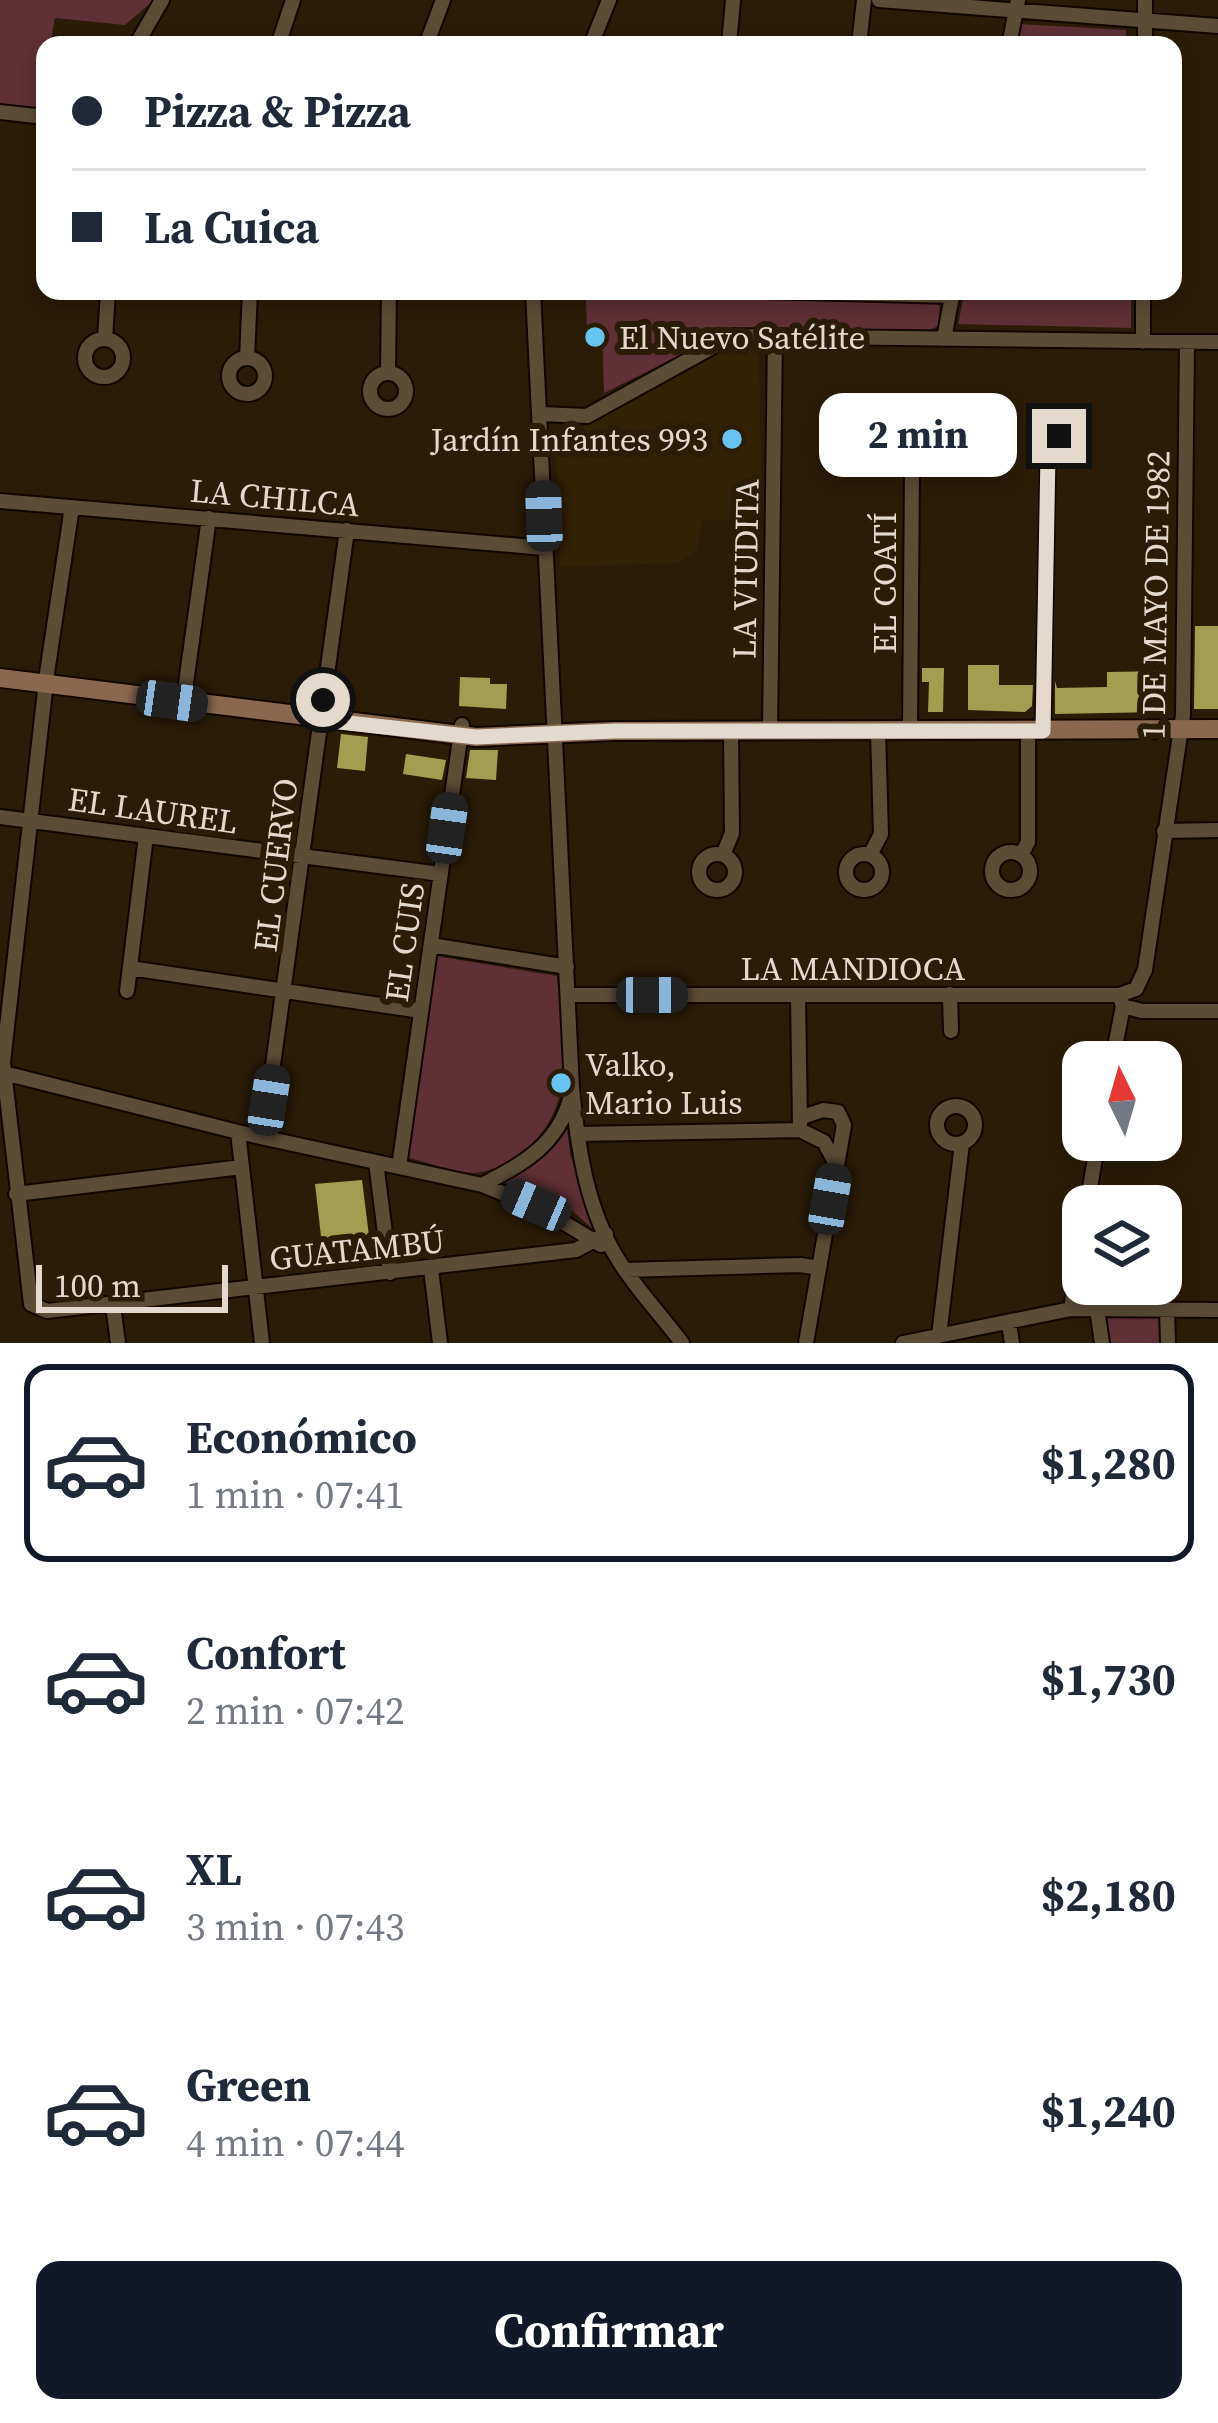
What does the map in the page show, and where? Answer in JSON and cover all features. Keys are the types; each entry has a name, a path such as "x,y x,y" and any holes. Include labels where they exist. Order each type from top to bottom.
{"main road":[{"path":"0,666 46,679 461,731 1218,729"},
{"path":"0,678 184,690 321,714"}],"street":[{"path":"141,36 162,0"},
{"path":"281,36 293,0"},
{"path":"429,36 443,0"},
{"path":"595,36 609,0"},
{"path":"730,36 733,0"},
{"path":"860,36 864,0"},
{"path":"884,0 1218,26"},
{"path":"1144,0 1144,36"},
{"path":"0,112 36,116"},
{"path":"105,339 107,300"},
{"path":"248,358 250,300"},
{"path":"388,374 389,300"},
{"path":"534,300 572,1088 584,1175 601,1238"},
{"path":"944,339 951,300"},
{"path":"1143,300 1143,342"},
{"path":"540,414 587,416 732,335 1218,342"},
{"name":"LA VIUDITA","path":"770,731 775,336"},
{"name":"1 DE MAYO DE 1982","path":"1136,989 1145,970 1182,730 1187,342"},
{"path":"1021,855 1028,842 1036,731 1048,454 1059,436"},
{"name":"EL COATÍ","path":"910,730 912,469 925,440"},
{"name":"LA CHILCA","path":"0,501 545,548"},
{"path":"72,507 46,679 1,1073 16,1194 242,1167"},
{"path":"184,690 209,518"},
{"name":"EL CUERVO","path":"263,1137 347,530"},
{"name":"EL CUIS","path":"399,1167 461,731"},
{"path":"724,855 732,833 731,731"},
{"path":"870,855 881,834 878,731"},
{"name":"EL LAUREL","path":"0,817 441,874"},
{"path":"1165,831 1218,830"},
{"path":"127,991 146,836"},
{"path":"431,945 567,967"},
{"path":"130,968 421,1011"},
{"name":"LA MANDIOCA","path":"1121,1001 1136,989"},
{"path":"950,994 951,1031"},
{"name":"LA MANDIOCA","path":"569,995 950,994 1121,1001 1142,1011 1218,1011"},
{"path":"798,995 800,1124"},
{"path":"1115,1041 1121,1001"},
{"path":"1,1073 238,1132 482,1185 536,1205 601,1238 682,1343"},
{"path":"482,1185 530,1158 551,1139 564,1117 572,1088"},
{"path":"577,1134 800,1124 830,1110 842,1118 806,1343"},
{"path":"800,1124 824,1142 836,1164"},
{"path":"238,1132 262,1343"},
{"path":"939,1336 962,1143"},
{"path":"376,1162 390,1273"},
{"name":"GUATAMBÚ","path":"16,1194 28,1295 38,1310 431,1269 576,1250 601,1238"},
{"path":"625,1270 818,1268"},
{"path":"431,1269 440,1343"},
{"path":"113,1305 118,1343"},
{"path":"1072,1310 1073,1305"},
{"path":"1097,1309 1102,1343"},
{"path":"903,1343 959,1337 1072,1310 1218,1310"},
{"path":"1167,1310 1168,1343"},
{"path":"1009,1323 1012,1343"}],"shaded area":[{"path":"0,0 154,0 125,25 55,18 52,36 36,36 36,111 0,104"},
{"path":"1020,24 1126,30 1126,36 1018,36"},
{"path":"586,300 940,304 938,326 926,332 733,329 604,393 602,331 587,330"},
{"path":"963,300 1131,300 1131,328 958,324"},
{"path":"755,348 759,355 762,521 702,520 697,551 678,563 560,567 555,432 582,428 725,349"},
{"path":"436,956 557,976 564,1065 556,1107 525,1150 481,1172 409,1158"},
{"path":"567,1128 570,1154 597,1227 593,1229 569,1208 501,1181 539,1160"},
{"path":"1107,1314 1158,1314 1161,1343 1109,1343"}],"building":[{"path":"1195,626 1218,626 1218,709 1194,709"},
{"path":"968,665 999,665 999,685 1033,685 1032,706 1025,712 968,710"},
{"path":"922,668 944,668 943,712 928,712 929,682 922,682"},
{"path":"1168,671 1169,701 1159,712 1055,714 1055,681 1057,688 1107,687 1107,672"},
{"path":"460,677 507,684 506,709 459,706"},
{"path":"341,734 368,737 365,771 337,768"},
{"path":"470,750 498,750 496,780 466,778"},
{"path":"406,754 446,760 442,780 403,774"},
{"path":"362,1180 370,1244 322,1245 315,1184"}],"place":[{"name":"El Nuevo Satélite","path":"595,337"},
{"name":"Jardín Infantes 993","path":"732,439"},
{"name":"Valko, Mario Luis","path":"561,1083"}],"route":[{"path":"323,700 321,720 460,736 614,731 1043,731 1048,454 1059,436"}]}
